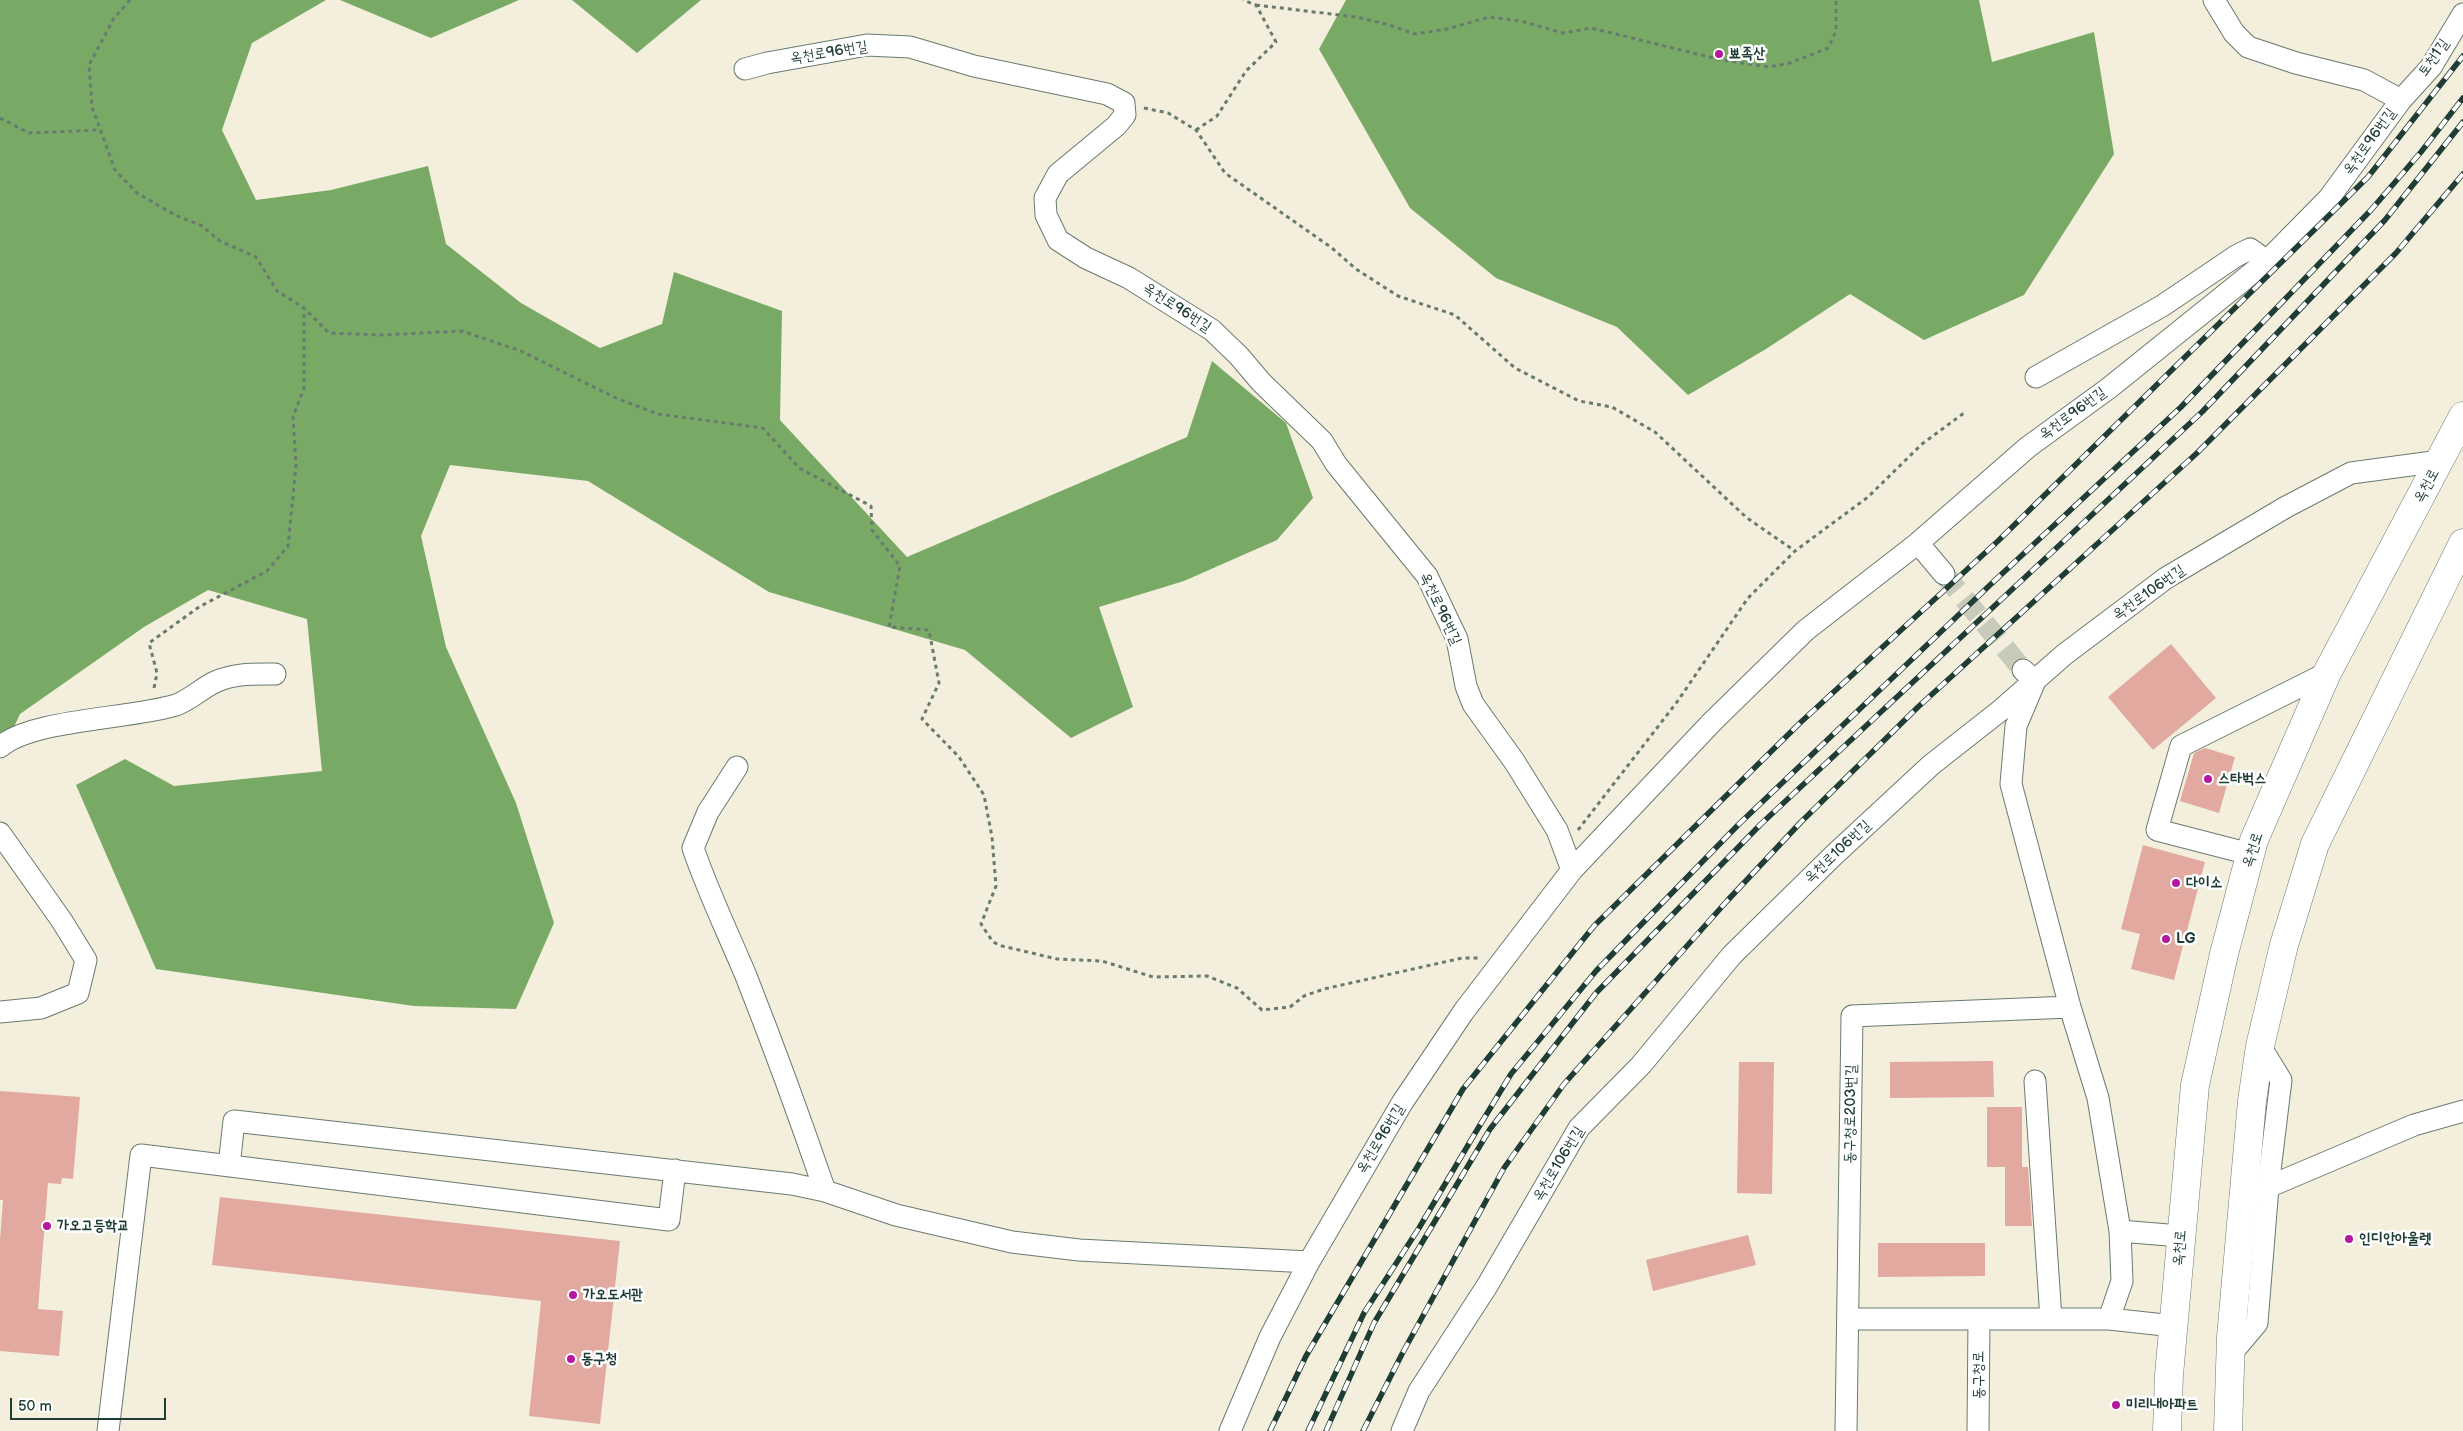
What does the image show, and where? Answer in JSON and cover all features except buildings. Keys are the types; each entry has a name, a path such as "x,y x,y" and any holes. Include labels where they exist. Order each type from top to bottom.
{"main road":[{"name":"옥천로","path":"2167,1431 2180,1236 2195,1085 2224,954 2250,854 2327,673 2463,416"},
{"path":"2228,1431 2231,1354 2252,1111 2260,1046 2284,945 2315,844 2463,542"}],"street":[{"name":"옥천로96번길","path":"1230,1431 1270,1337 1309,1262 1402,1104 1464,1011 1575,868 1712,722 1806,630 1918,542 2028,447 2117,382 2267,261 2329,198 2401,100 2364,80 2296,64 2248,48 2234,33 2214,0"},
{"name":"토천1길","path":"2401,100 2431,66 2463,14"},
{"name":"옥천로96번길","path":"744,70 767,63 867,45 910,47 974,66 1107,94 1124,103 1125,115 1121,121 1058,174 1045,198 1046,215 1058,240 1086,258 1130,278 1212,330 1239,356 1261,382 1322,441 1336,464 1427,576 1457,639 1466,686 1473,704 1514,761 1557,830 1575,868"},
{"path":"2036,377 2162,306 2236,256 2250,249 2267,261"},
{"name":"옥천로106번길","path":"1402,1431 1419,1391 1487,1286 1579,1128 1641,1064 1732,955 1827,861 2029,676 2066,654 2166,578 2286,507 2351,473 2440,462"},
{"path":"1918,542 1944,574"},
{"path":"2250,854 2157,830 2181,746 2327,673"},
{"path":"0,747 31,731 149,712 178,704 214,682 237,674 275,674"},
{"path":"2029,676 2016,726 2011,784 2070,1007 2098,1098 2120,1231 2122,1281 2109,1319"},
{"path":"737,767 708,812 693,848 709,893 737,954 791,1090 825,1191"},
{"path":"0,833 62,920 86,960 78,993 41,1008 0,1012"},
{"name":"동구청로203번길","path":"1846,1431 1852,1016 2070,1007"},
{"path":"2231,1354 2257,1322 2268,1187 2281,1080 2260,1046"},
{"path":"2035,1081 2051,1319"},
{"path":"2268,1187 2414,1125 2463,1111"},
{"path":"229,1166 234,1121 792,1184 825,1191 896,1215 1012,1242 1079,1250 1309,1262"},
{"path":"108,1431 141,1155 669,1220 676,1170"},
{"path":"2120,1231 2180,1236"},
{"path":"1848,1319 2109,1319 2174,1326"},
{"name":"동구청로","path":"1978,1431 1979,1319"}],"path":[{"path":"130,0 114,18 89,65 92,107 115,170 137,193 175,215 202,226 220,241 256,257 277,291 304,308 329,333 381,335 462,331 521,351 616,398 658,414 763,428 799,468 871,506 872,530 900,566 889,627 930,630 939,683 922,719 959,758 984,796 992,837 996,886 981,924 993,942 1002,946 1057,959 1102,961 1153,977 1207,976 1238,988 1262,1010 1290,1007 1304,996 1324,989 1452,960 1505,958"},
{"path":"1243,0 1256,5 1356,17 1386,24 1415,34 1447,29 1489,17 1521,21 1563,33 1591,28 1722,60 1769,67 1790,63 1828,48 1836,31 1836,0"},
{"path":"1196,130 1217,116 1246,71 1276,42 1256,5"},
{"path":"1124,103 1168,113 1196,130 1225,173 1332,248 1356,269 1398,296 1455,315 1515,368 1579,401 1612,407 1655,432 1747,518 1795,551"},
{"path":"0,118 30,133 99,130"},
{"path":"149,712 157,673 149,642 199,607 267,571 288,546 296,465 292,417 304,388 304,308"},
{"path":"1575,868 1572,848 1574,834 1677,702 1748,598 1795,551 1868,497 1922,444 1964,412"}],"green space":[{"path":"0,0 326,0 252,43 222,130 256,200 331,190 428,166 446,244 521,303 600,348 662,324 674,272 782,311 780,420 907,557 1187,437 1212,361 1286,423 1313,498 1277,540 1184,581 1099,607 1133,707 1071,738 965,650 769,592 588,481 450,465 421,536 446,647 516,803 554,923 516,1009 414,1006 156,969 76,785 125,759 174,786 322,771 307,619 208,590 144,627 20,714 0,757"},
{"path":"340,0 519,0 431,38"},
{"path":"572,0 701,0 637,53"},
{"path":"1346,0 1979,0 1992,62 2094,32 2114,154 2024,295 1924,340 1850,294 1766,349 1688,395 1617,327 1496,278 1410,208 1319,49"}],"tunnel":[{"path":"1944,574 2023,670"}],"railway":[{"path":"1270,1431 1306,1356 1463,1089 1594,926 1801,722 1998,541 2368,177 2463,56"},
{"path":"1308,1431 1364,1313 1419,1228 1511,1074 1596,971 1739,824 1990,585 2181,407 2371,210 2421,152 2463,98"},
{"path":"1326,1431 1374,1323 1490,1129 1596,993 1761,824 2202,412 2385,220 2463,122"},
{"path":"1363,1431 1402,1354 1504,1168 1564,1084 1727,901 1801,822 1918,707 2197,453 2396,253 2463,174"}],"place":[{"name":"뾰족산","path":"1719,54"},
{"name":"스타벅스","path":"2208,779"},
{"name":"다이소","path":"2176,883"},
{"name":"LG","path":"2166,939"},
{"name":"가오고등학교","path":"47,1226"},
{"name":"인디안아울렛","path":"2349,1239"},
{"name":"가오도서관","path":"573,1295"},
{"name":"동구청","path":"571,1359"},
{"name":"미리내아파트","path":"2116,1405"}]}
